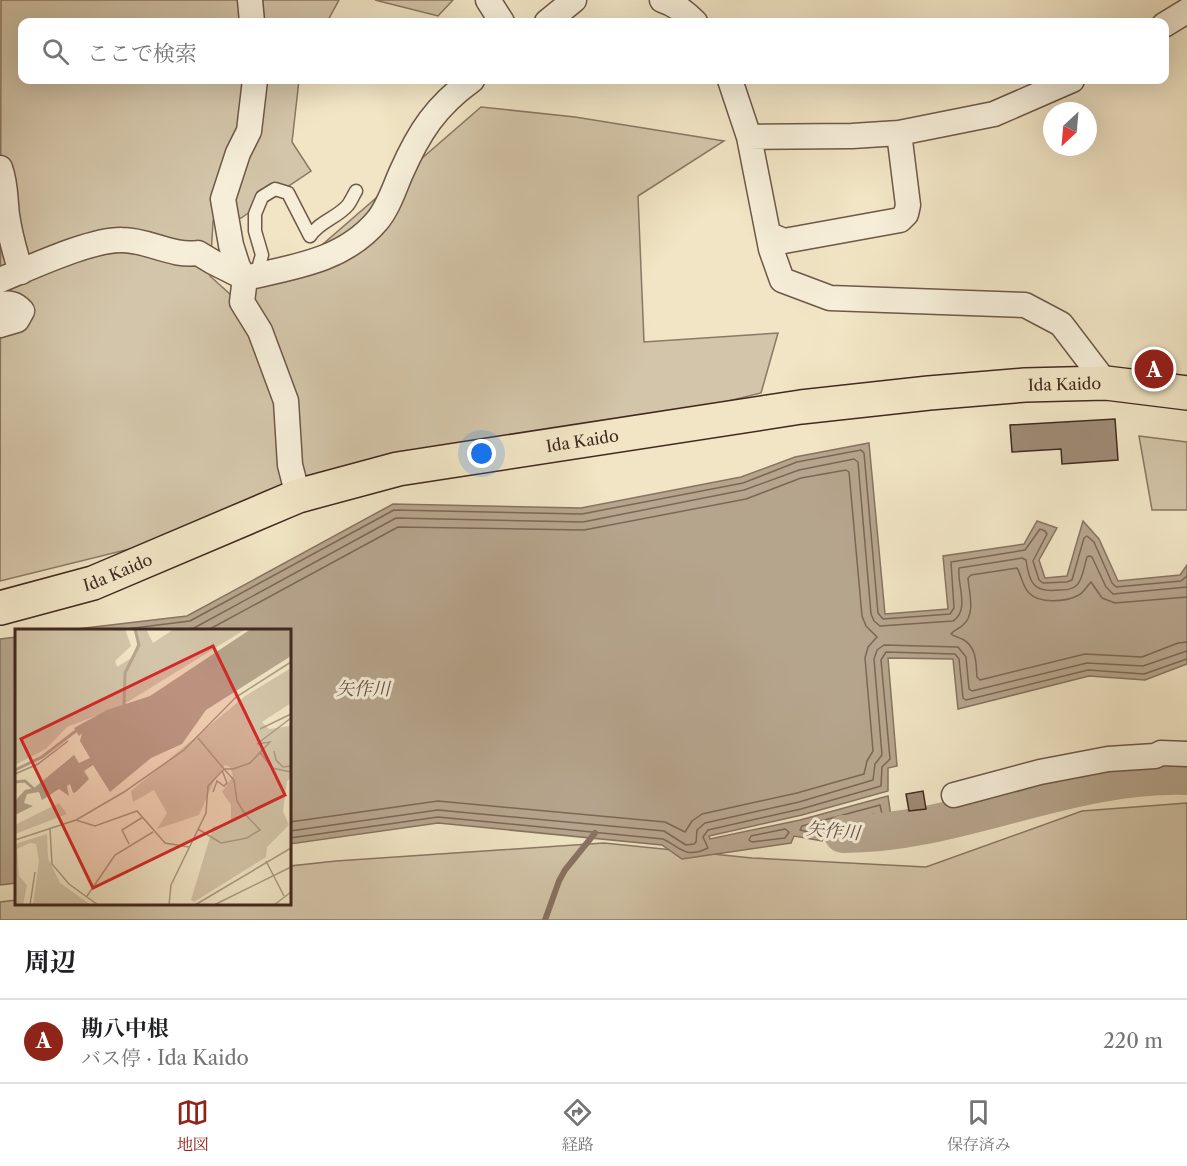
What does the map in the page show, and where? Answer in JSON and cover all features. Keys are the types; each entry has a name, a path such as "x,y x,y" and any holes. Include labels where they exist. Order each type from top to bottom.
{"highway":[{"name":"Ida Kaido","path":"0,608 93,583 298,496 398,469 801,407 1014,386 1106,383 1187,393"}],"street":[{"path":"250,0 252,18"},
{"path":"488,0 499,18"},
{"path":"552,18 574,0"},
{"path":"662,0 671,3 691,18"},
{"path":"1169,22 1187,11"},
{"path":"251,276 238,267 231,244 223,199 238,153 249,131 255,84"},
{"path":"0,168 7,193 7,214 15,251 11,276 100,242 123,240 175,253 198,252 213,262 251,276 310,264 336,253 366,233 384,212 419,135 428,121 441,104 467,84"},
{"path":"731,84 749,137 771,249 782,280 831,298 1025,305 1061,324 1106,383"},
{"path":"749,137 899,133 994,114 1063,84"},
{"path":"768,234 784,241 900,220 906,214 908,205 899,133"},
{"path":"251,276 242,302 260,331 286,401 290,465 298,496"},
{"path":"0,304 8,303 17,306 21,311 17,320 0,325"},
{"path":"954,795 1040,772 1108,759 1155,756 1161,753 1187,754"}],"lane":[{"path":"251,276 262,255 255,231 255,214 262,197 275,189 288,193 310,236 316,227 348,205 356,192"}],"shaded area":[{"path":"1,0 339,0 329,18 18,18 18,84 299,84 292,142 311,171 241,218 213,221 210,276 230,294 316,250 481,107 575,117 724,141 638,196 644,342 778,333 761,393 0,581"},
{"path":"375,0 453,0 438,16"},
{"path":"1139,436 1187,442 1187,510 1152,510"},
{"path":"1187,803 1187,920 0,920 0,902 15,900 15,905 291,905 291,866 604,843 752,858 926,867 1082,811"}],"water":[{"path":"869,443 885,614 948,609 943,556 1024,544 1037,521 1057,528 1039,560 1045,578 1067,576 1083,521 1099,539 1118,581 1180,575 1187,565 1187,664 1145,680 1089,676 958,709 953,659 888,658 897,766 888,768 888,791 802,815 709,836 710,839 800,820 888,796 895,845 877,847 825,835 822,841 794,836 791,843 682,859 662,845 438,823 291,844 291,629 76,629 187,616 393,504 581,508 741,477 795,457"},
{"path":"15,637 15,883 0,885 0,639"}],"building":[{"path":"1115,419 1118,460 1062,464 1061,449 1012,452 1010,425"},
{"path":"923,791 926,809 909,811 906,794"}],"waterway":[{"name":"矢作川","path":"843,834 887,831 930,824 1100,783 1143,777 1187,776"},
{"path":"545,920 565,870 595,833"}],"place":[{"name":"勘八中根","path":"1154,369"}]}
